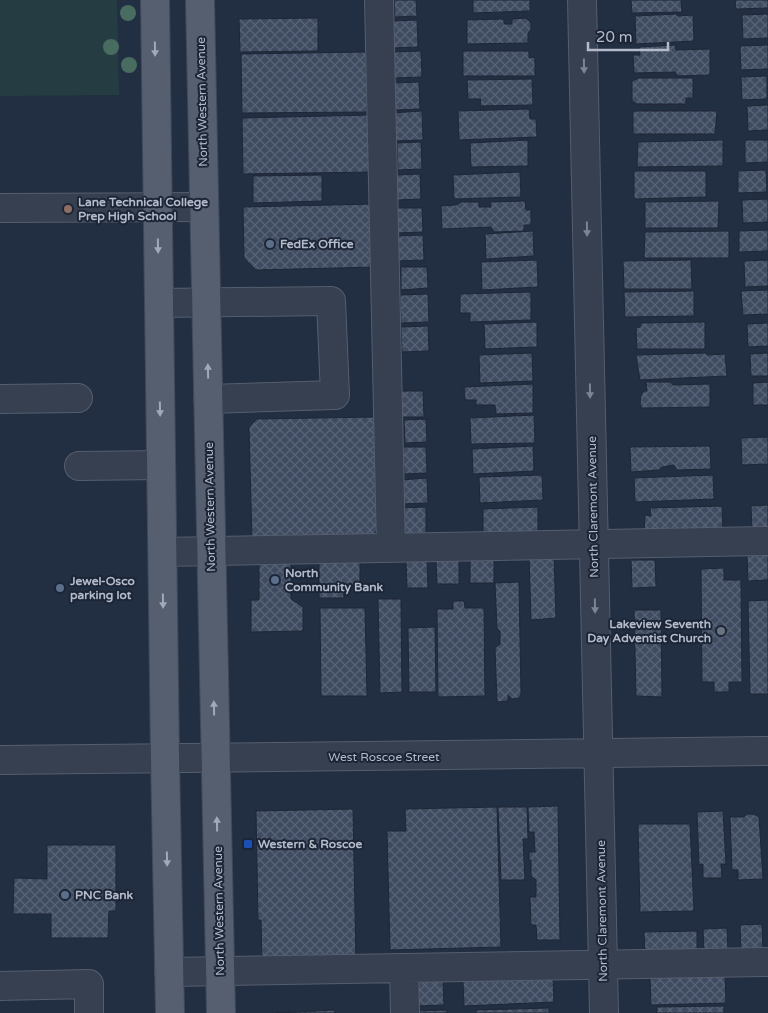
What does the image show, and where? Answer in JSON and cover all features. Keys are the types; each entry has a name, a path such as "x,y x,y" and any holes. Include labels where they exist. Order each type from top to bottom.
{"main road":[{"path":"155,0 164,758 170,1013"},
{"name":"North Western Avenue","path":"200,0 221,1013"}],"street":[{"path":"379,0 392,548"},
{"name":"North Claremont Avenue","path":"582,0 604,1013"},
{"path":"0,208 204,207"},
{"path":"159,304 331,301 335,396 208,399"},
{"path":"0,399 78,398"},
{"path":"79,466 161,465"},
{"path":"162,552 768,541"},
{"name":"West Roscoe Street","path":"0,760 768,751"},
{"path":"169,972 768,962"},
{"path":"404,968 405,1013"},
{"path":"0,986 89,984 89,1013"}],"green space":[{"path":"0,0 117,0 119,95 0,96"}],"building":[{"path":"394,0 416,0 417,16 395,17"},
{"path":"473,0 530,0 530,11 473,13"},
{"path":"631,0 681,0 682,12 632,13"},
{"path":"735,0 768,0 768,8 736,9"},
{"path":"677,14 677,16 693,15 694,41 636,44 635,16"},
{"path":"768,14 768,38 743,39 742,15"},
{"path":"318,18 318,51 240,52 239,19"},
{"path":"526,18 531,23 528,43 467,44 467,20 504,19 504,24 512,24 512,19"},
{"path":"417,20 418,47 392,48 391,21"},
{"path":"675,45 676,50 710,49 710,75 678,76 675,72 634,73 633,55 640,55 639,47"},
{"path":"768,45 768,69 741,70 740,46"},
{"path":"421,51 422,77 393,78 392,52"},
{"path":"463,51 529,51 529,58 535,57 535,76 463,76"},
{"path":"366,52 367,112 242,113 241,54"},
{"path":"767,76 767,99 742,100 741,77"},
{"path":"639,78 693,78 693,98 686,98 686,104 637,104 632,101 632,81"},
{"path":"532,79 533,105 480,106 481,99 468,99 467,80"},
{"path":"419,82 420,109 394,110 393,83"},
{"path":"768,105 768,130 748,131 747,106"},
{"path":"529,109 530,119 536,119 537,137 459,140 458,111"},
{"path":"422,111 423,140 392,141 391,113"},
{"path":"633,111 717,111 715,134 633,134"},
{"path":"371,115 372,172 243,174 242,118"},
{"path":"528,140 528,166 471,167 470,143"},
{"path":"723,140 723,166 637,167 638,142"},
{"path":"745,140 768,140 768,162 745,163"},
{"path":"421,142 422,169 398,170 397,143"},
{"path":"766,170 767,192 738,193 738,171"},
{"path":"634,171 706,171 706,197 634,199"},
{"path":"520,172 521,197 454,199 453,175"},
{"path":"420,174 421,199 397,200 396,175"},
{"path":"322,175 322,201 253,203 253,176"},
{"path":"768,199 768,222 743,223 742,200"},
{"path":"525,201 526,210 531,210 531,225 524,225 524,231 494,232 491,227 442,229 441,206 456,205 461,202 479,202 479,207 491,207 490,202"},
{"path":"719,201 718,228 645,228 645,202"},
{"path":"374,204 375,267 256,270 244,258 243,207"},
{"path":"396,208 422,208 423,232 397,233"},
{"path":"768,230 768,251 739,252 739,231"},
{"path":"533,231 534,256 486,259 485,234"},
{"path":"729,231 729,258 644,258 645,232"},
{"path":"423,235 424,260 398,261 397,236"},
{"path":"537,260 538,287 482,290 481,262"},
{"path":"691,260 692,289 624,289 623,261"},
{"path":"768,260 768,286 745,287 744,261"},
{"path":"401,267 427,267 428,288 401,290"},
{"path":"768,290 768,314 743,315 741,291"},
{"path":"694,291 694,316 625,317 624,292"},
{"path":"531,292 531,320 470,322 470,313 460,313 460,294"},
{"path":"428,294 429,322 401,323 400,295"},
{"path":"537,322 537,347 485,349 484,324"},
{"path":"705,322 705,349 637,349 636,328 640,327 641,323"},
{"path":"768,323 768,346 748,347 747,324"},
{"path":"428,326 429,351 402,352 401,327"},
{"path":"532,353 533,381 480,383 479,355"},
{"path":"706,353 707,355 725,354 727,376 640,380 636,355"},
{"path":"768,353 768,376 751,376 750,354"},
{"path":"646,382 671,382 673,385 710,384 710,407 642,408 640,404 641,395 644,391 647,391"},
{"path":"768,382 768,405 753,405 753,383"},
{"path":"533,384 533,413 496,414 495,405 476,405 476,400 465,400 464,387"},
{"path":"400,391 423,391 424,417 401,417"},
{"path":"534,415 535,443 471,444 470,418"},
{"path":"377,417 379,524 372,539 252,541 249,427 257,419"},
{"path":"426,419 427,442 405,443 404,420"},
{"path":"768,437 768,464 742,465 741,438"},
{"path":"533,446 534,471 473,474 472,449"},
{"path":"710,446 711,469 677,470 674,465 662,467 659,470 631,472 630,447"},
{"path":"403,447 426,447 427,473 404,474"},
{"path":"542,475 543,500 480,503 479,477"},
{"path":"713,475 714,499 635,502 634,478"},
{"path":"427,478 428,503 401,504 400,480"},
{"path":"768,505 768,532 752,532 751,506"},
{"path":"722,506 723,533 644,534 645,515 651,516 650,508"},
{"path":"426,507 426,533 399,534 398,508"},
{"path":"538,507 538,533 483,536 483,509"},
{"path":"768,554 768,580 748,581 747,555"},
{"path":"529,556 554,556 556,618 531,620"},
{"path":"494,558 494,583 470,583 470,559"},
{"path":"436,559 459,559 459,584 437,584"},
{"name":"North Community Bank","path":"259,560 291,560 291,599 303,607 303,631 251,632 251,600 259,600"},
{"path":"360,560 360,585 343,586 344,598 319,598 319,561"},
{"path":"427,560 428,588 407,588 406,561"},
{"path":"631,560 655,560 656,587 632,588"},
{"name":"Lakeview Seventh Day Adventist Church","path":"724,568 724,580 741,580 742,682 729,682 729,692 714,692 714,682 702,682 701,569"},
{"path":"519,582 521,694 519,698 512,699 508,695 508,701 497,702 495,648 500,644 500,631 497,628 495,583"},
{"path":"378,599 401,599 402,692 380,693"},
{"path":"768,600 768,694 750,694 748,601"},
{"path":"453,601 464,601 465,608 484,608 485,696 438,697 437,609 453,609"},
{"path":"320,608 365,608 367,696 321,696"},
{"path":"634,610 661,610 662,697 636,696"},
{"path":"435,627 436,692 409,692 408,628"},
{"path":"558,806 560,940 537,940 536,925 531,925 530,897 536,897 536,880 531,876 531,860 529,860 529,852 535,852 534,832 529,832 528,807"},
{"path":"497,807 501,947 390,950 387,831 406,831 405,809"},
{"path":"498,807 527,807 528,839 523,839 525,880 501,880"},
{"path":"353,809 356,961 262,963 261,920 258,920 256,811"},
{"path":"723,811 726,864 721,864 722,878 703,878 703,864 699,865 697,812"},
{"path":"747,814 759,817 763,879 738,880 738,870 732,870 730,817 744,817"},
{"path":"638,824 690,824 694,911 640,912"},
{"name":"PNC Bank","path":"47,845 116,845 116,911 109,911 108,938 51,938 51,914 13,914 14,878 47,879"},
{"path":"762,924 763,950 741,952 740,925"},
{"path":"727,928 728,952 704,952 703,929"},
{"path":"697,931 697,956 645,956 644,932"},
{"path":"725,973 726,1003 651,1005 650,975"},
{"path":"553,978 554,1002 464,1006 463,981"},
{"path":"443,980 444,1005 416,1006 416,981"},
{"path":"724,1006 724,1013 657,1013 657,1007"},
{"path":"549,1008 549,1013 476,1013 476,1010"},
{"path":"335,1010 335,1013 276,1013"},
{"path":"447,1010 447,1013 414,1013 414,1011"}],"place":[{"name":"Lane Technical College Prep High School","path":"68,209"},
{"name":"FedEx Office","path":"270,244"},
{"name":"North Community Bank","path":"275,580"},
{"name":"Jewel-Osco parking lot","path":"60,588"},
{"name":"Lakeview Seventh Day Adventist Church","path":"721,631"},
{"name":"Western & Roscoe","path":"248,844"},
{"name":"PNC Bank","path":"65,895"}]}
